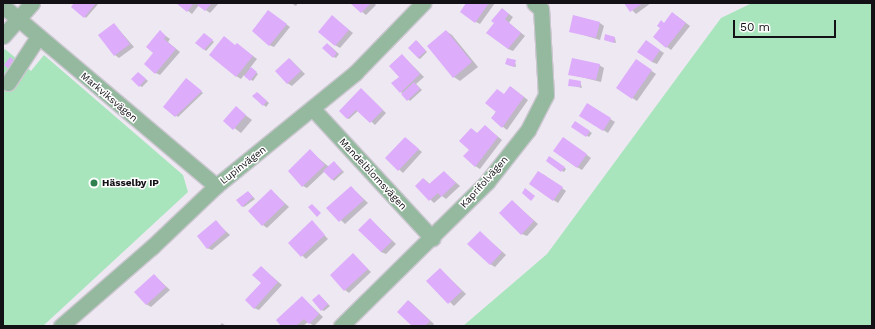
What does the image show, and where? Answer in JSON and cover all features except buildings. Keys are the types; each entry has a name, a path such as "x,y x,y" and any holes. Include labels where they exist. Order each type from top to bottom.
{"street":[{"path":"3,36 32,3"},
{"name":"Lupinvägen","path":"61,326 152,247 216,186 355,74 423,3"},
{"name":"Kaprifolvägen","path":"341,326 432,238 487,182 528,130 546,95 543,5"},
{"name":"Markviksvägen","path":"3,6 216,186"},
{"path":"8,83 38,37"},
{"name":"Mandelblomsvägen","path":"313,109 432,238"}],"green space":[{"path":"752,3 872,3 872,326 463,326 547,254 721,18"},
{"name":"Hässelby IP","path":"5,49 31,71 44,55 183,175 188,192 43,326 3,326 3,51"}],"place":[{"name":"Hässelby IP","path":"94,183"}]}
